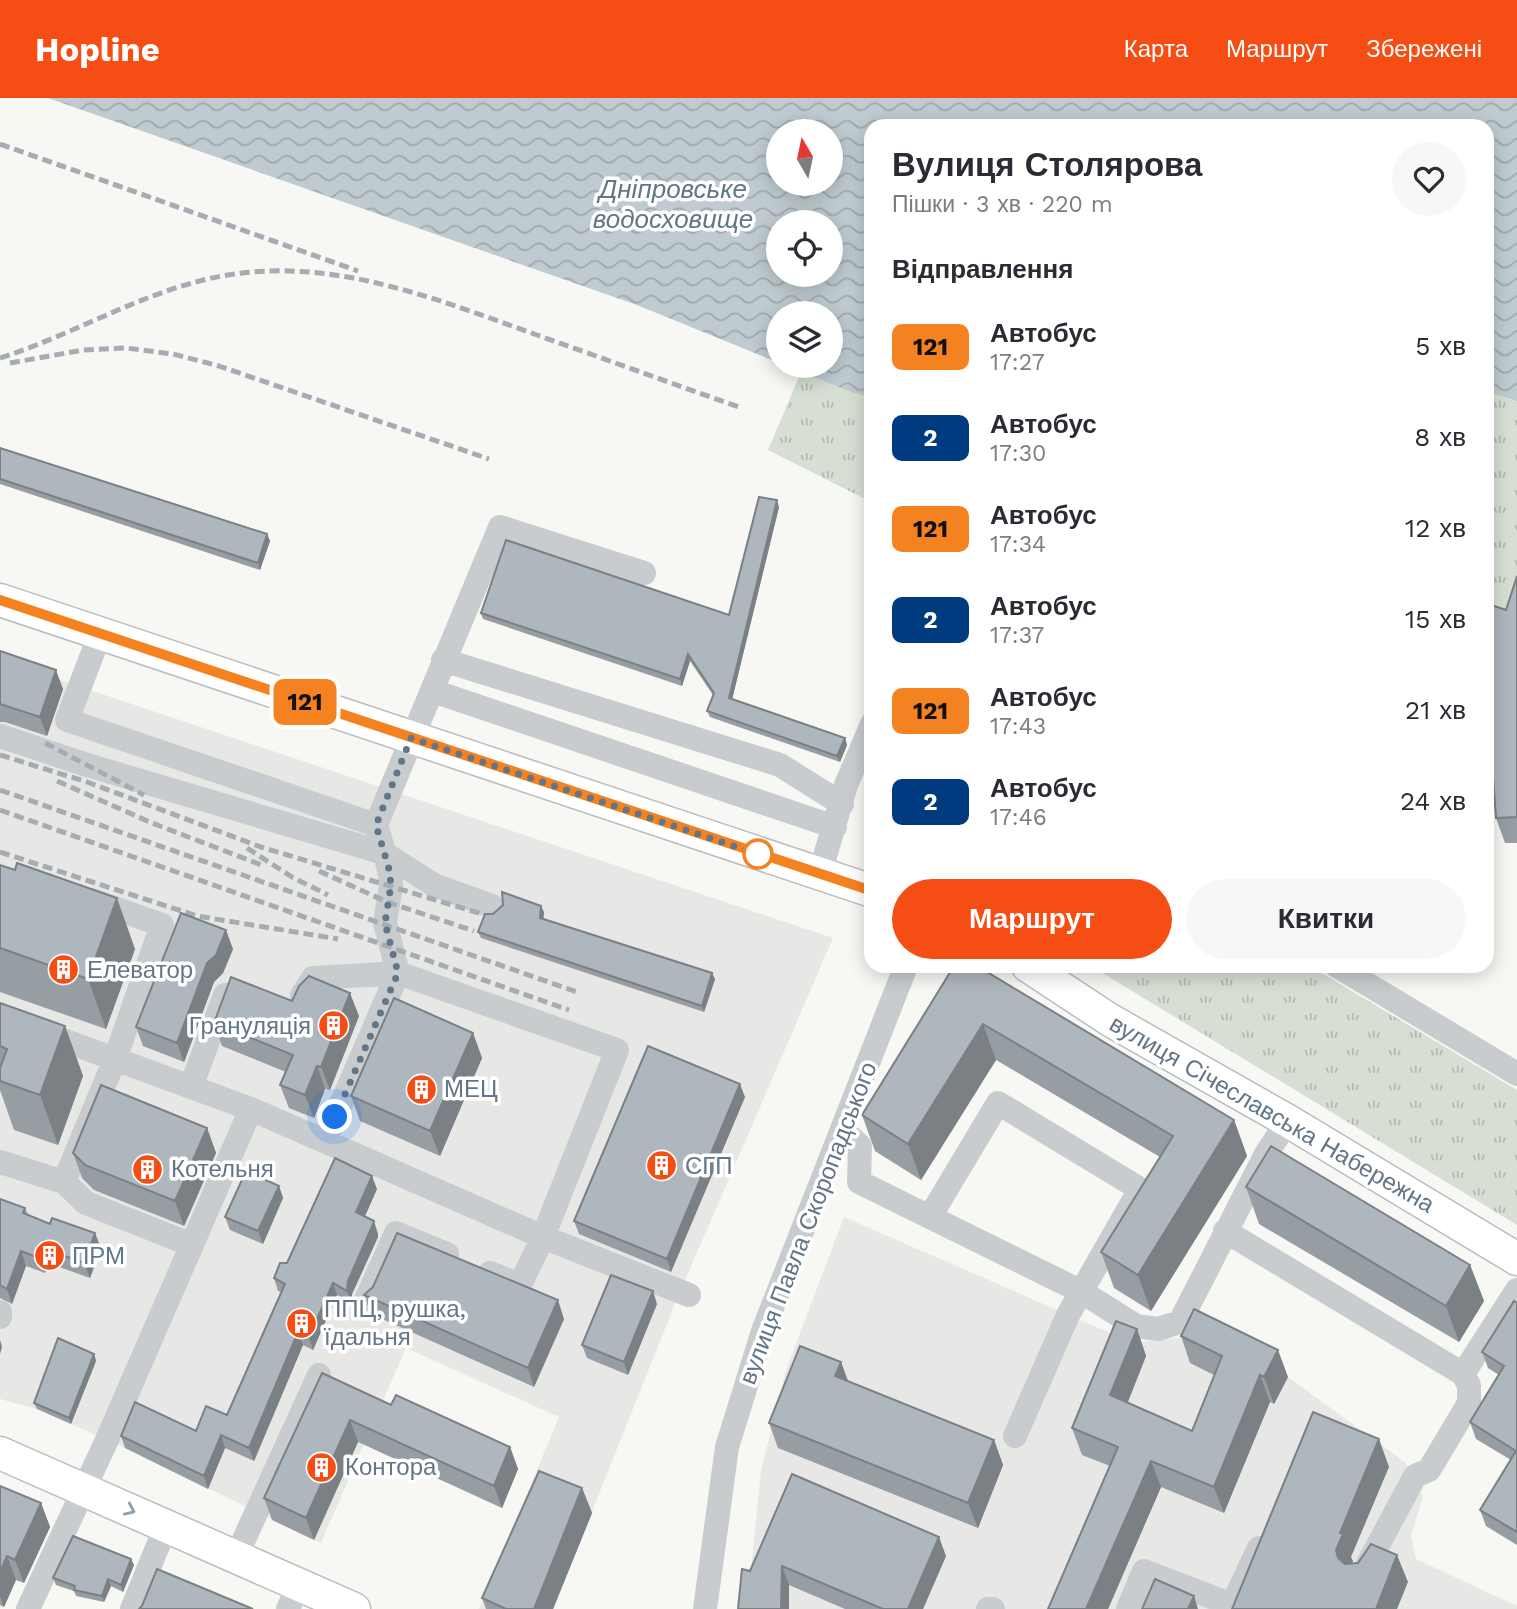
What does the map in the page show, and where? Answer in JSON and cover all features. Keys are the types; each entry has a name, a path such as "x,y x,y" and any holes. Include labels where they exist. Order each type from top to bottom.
{"main road":[{"path":"0,600 864,888"},
{"name":"вулиця Січеславська Набережна","path":"1039,973 1110,1020 1288,1121 1517,1259"},
{"path":"0,1452 236,1557 294,1597 352,1609"}],"street":[{"path":"325,1142 398,973 385,923 391,885 376,825 500,527 644,573"},
{"path":"54,754 100,634"},
{"path":"443,660 780,765 839,815"},
{"path":"433,691 839,815"},
{"path":"66,720 376,825"},
{"path":"0,736 384,853 434,885 492,905"},
{"path":"820,873 846,785 864,743"},
{"path":"64,1182 115,1059 162,925 74,894"},
{"path":"302,995 313,978 398,973 617,1050 543,1237 520,1285 396,1233 366,1300"},
{"name":"вулиця Павла Скоропадського","path":"705,1609 727,1447 763,1331 903,973"},
{"path":"1349,973 1517,1074"},
{"path":"191,1087 228,988"},
{"path":"0,1017 251,1109 543,1237 689,1295"},
{"path":"931,1215 998,1103 1140,1189 1068,1315 1015,1436"},
{"path":"28,1609 84,1490 251,1109"},
{"path":"843,1130 860,1146 859,1182 931,1215 1082,1292 1136,1326 1158,1329 1180,1322 1266,1154 1288,1121"},
{"path":"0,1162 64,1182 86,1203 191,1245"},
{"path":"1225,1231 1463,1374 1469,1385 1469,1403 1429,1470 1415,1476 1361,1578"},
{"path":"1463,1374 1517,1290"},
{"path":"236,1557 319,1375"},
{"path":"1128,1609 1144,1571 1232,1605 1272,1522"},
{"path":"132,1609 166,1526"}],"shaded area":[{"path":"0,660 833,938 677,1299 553,1609 479,1609 559,1417 406,1348 321,1543 125,1448 37,1409 0,1399"},
{"path":"844,1217 1133,1343 1204,1335 1288,1377 1406,1463 1423,1497 1411,1536 1416,1559 1517,1606 1517,1609 747,1609 761,1471 786,1370"}],"green space":[{"path":"798,378 816,378 864,395 864,498 768,450"},
{"path":"1494,394 1517,401 1517,628 1494,626"},
{"path":"1103,973 1322,973 1517,1090 1517,1225"}],"water":[{"name":"Дніпровське водосховище","path":"48,98 1517,98 1517,401 1494,394 1494,119 864,119 864,395 816,378 843,378 843,301 766,301 766,358 637,305"}],"building":[{"path":"0,448 267,534 258,563 0,479"},
{"path":"759,497 777,500 729,698 845,738 837,756 707,711 714,693 688,654 680,679 481,613 506,540 729,615"},
{"path":"1517,576 1517,817 1496,818 1494,606 1506,610"},
{"path":"0,651 56,670 40,717 0,704"},
{"path":"17,863 117,898 88,979 0,948 0,865 15,870"},
{"path":"502,892 541,906 540,918 712,973 702,1006 478,932 485,914 493,914 503,905"},
{"path":"181,913 226,930 216,955 207,963 177,1043 136,1027"},
{"path":"950,973 989,973 1234,1120 1138,1275 1101,1252 1173,1136 983,1024 908,1144 862,1115"},
{"path":"309,976 350,993 321,1067 317,1066 305,1095 280,1085 293,1055 214,1023 231,977 292,1001 299,986"},
{"name":"МЕЦ","path":"394,998 473,1033 430,1131 351,1096"},
{"path":"0,1003 65,1026 40,1095 0,1081 0,1068 7,1049 0,1046"},
{"name":"СГП","path":"648,1046 740,1084 667,1259 574,1221"},
{"name":"Котельня","path":"101,1085 207,1128 175,1201 85,1165 73,1153"},
{"path":"1271,1146 1470,1265 1446,1306 1246,1187"},
{"name":"ППЦ, рушка, їдальня","path":"335,1158 372,1176 356,1212 374,1221 348,1281 347,1291 333,1283 309,1337 298,1332 249,1448 221,1435 204,1476 121,1436 135,1402 196,1431 206,1406 227,1415 285,1284 274,1278 280,1263 287,1263"},
{"path":"246,1171 279,1186 258,1231 225,1217"},
{"name":"ПРМ","path":"0,1199 25,1208 23,1213 50,1224 52,1218 95,1233 84,1263 43,1248 39,1258 21,1251 7,1289 0,1285"},
{"path":"397,1233 558,1300 528,1368 364,1295 373,1287"},
{"path":"611,1275 653,1291 624,1362 582,1345"},
{"path":"1514,1301 1517,1303 1517,1532 1480,1510 1516,1451 1470,1422 1504,1366 1482,1352"},
{"path":"1194,1309 1278,1350 1264,1377 1260,1375 1214,1487 1151,1461 1086,1609 1048,1609 1118,1447 1072,1428 1116,1321 1137,1329 1110,1395 1192,1431 1222,1356 1181,1336"},
{"path":"58,1338 94,1354 69,1418 34,1403"},
{"path":"800,1346 841,1362 835,1376 994,1440 968,1503 769,1423"},
{"path":"322,1373 391,1405 396,1395 510,1447 494,1486 350,1420 306,1518 264,1498"},
{"path":"1313,1412 1379,1439 1340,1533 1343,1534 1336,1550 1338,1558 1345,1564 1358,1563 1371,1544 1397,1555 1376,1609 1232,1609"},
{"path":"539,1471 582,1488 534,1609 506,1609 482,1598"},
{"path":"792,1474 939,1537 908,1609 883,1609 782,1566 781,1609 738,1609 742,1569 750,1571"},
{"path":"0,1486 41,1503 15,1560 7,1556 0,1572"},
{"path":"73,1536 131,1559 121,1585 108,1579 102,1596 74,1590 75,1586 53,1578"},
{"path":"157,1569 253,1609 139,1609"},
{"path":"1155,1579 1194,1596 1188,1609 1142,1609"}],"railway":[{"path":"0,144 358,271"},
{"path":"0,358 144,299 203,280 273,271 312,272 350,277 426,296 742,408"},
{"path":"10,363 83,350 126,348 173,354 219,366 489,459"},
{"path":"45,743 144,795"},
{"path":"0,755 87,782 261,847 482,914"},
{"path":"57,781 152,823 264,866"},
{"path":"0,790 577,992"},
{"path":"0,810 569,1010"},
{"path":"247,848 292,877 328,895"},
{"path":"0,852 197,916 338,939"},
{"path":"319,871 387,902 474,931"}],"bus line":[{"name":"121","path":"0,600 864,888"}],"place":[{"name":"Елеватор","path":"64,970"},
{"name":"Грануляція","path":"334,1026"},
{"name":"МЕЦ","path":"421,1089"},
{"name":"СГП","path":"662,1166"},
{"name":"Котельня","path":"148,1169"},
{"name":"ПРМ","path":"49,1256"},
{"name":"ППЦ, рушка, їдальня","path":"301,1323"},
{"name":"Контора","path":"322,1467"}],"route":[{"path":"335,1117 398,973 385,923 391,885 389,869 376,825 411,738 758,854"}]}
